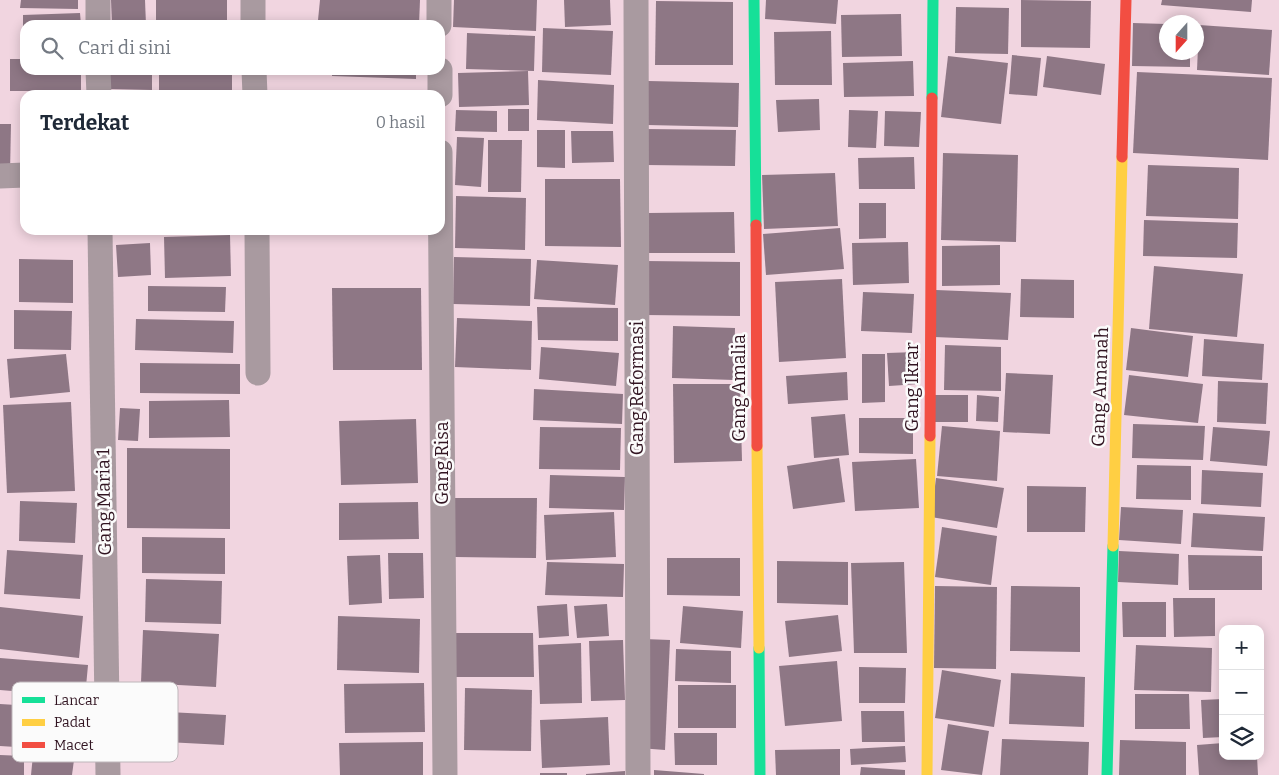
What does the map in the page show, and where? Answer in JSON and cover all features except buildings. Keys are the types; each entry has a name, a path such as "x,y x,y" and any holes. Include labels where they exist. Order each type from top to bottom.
{"street":[{"path":"98,0 98,20"},
{"path":"253,0 254,20"},
{"path":"439,0 439,20"},
{"name":"Gang Reformasi","path":"636,0 638,775"},
{"name":"Gang Amalia","path":"754,0 760,775"},
{"name":"Gang Ikrar","path":"927,775 933,0"},
{"name":"Gang Amanah","path":"1107,775 1126,0"},
{"path":"98,75 98,90"},
{"path":"254,75 255,90"},
{"path":"440,75 440,90"},
{"path":"0,176 20,175"},
{"name":"Gang Maria 1","path":"100,235 107,682"},
{"path":"257,235 258,373"},
{"name":"Gang Risa","path":"441,235 444,775"},
{"name":"Gang Maria 1","path":"108,762 108,775"}],"traffic: fast":[{"path":"754,0 756,225"},
{"path":"932,98 933,0"},
{"path":"1107,775 1113,546"},
{"path":"759,648 760,775"}],"traffic: slow":[{"path":"1113,546 1122,157"},
{"path":"927,775 930,436"},
{"path":"757,446 759,648"}],"traffic: jam":[{"path":"1122,157 1126,0"},
{"path":"930,436 932,98"},
{"path":"756,225 757,446"}]}
